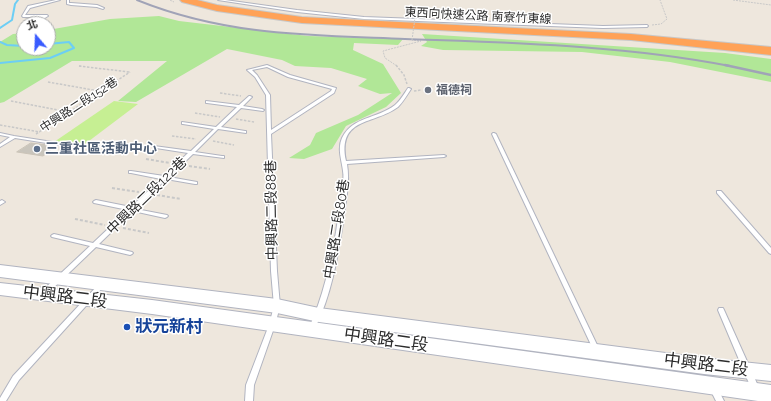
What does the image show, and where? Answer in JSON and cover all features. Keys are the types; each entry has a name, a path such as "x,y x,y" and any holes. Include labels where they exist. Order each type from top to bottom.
{"highway":[{"name":"東西向快速公路 南寮竹東線","path":"186,0 217,8 302,20 631,37 771,51"},
{"name":"東西向快速公路 南寮竹東線","path":"207,0 257,10 310,17 626,33 771,46"}],"main road":[{"name":"中興路二段","path":"0,270 61,280 103,283 277,306 315,322 710,381 748,370 771,373"},
{"name":"中興路二段","path":"0,289 152,307 272,325 315,322 597,352 710,381 764,393"}],"lane":[{"path":"23,16 29,7 59,0"},
{"path":"68,0 68,3 71,4 97,6 102,8"},
{"path":"219,0 261,7 364,18 604,27 647,26"},
{"name":"中興路二段88巷","path":"249,401 250,385 272,325 277,306 274,271 268,95 256,76 249,70 267,66 289,76 335,89 333,92 270,133"},
{"name":"中興路二段80巷","path":"315,322 328,284 342,211 346,175 344,163 344,140 356,123 395,107 404,98 409,89"},
{"name":"中興路二段122巷","path":"43,294 61,280 250,97"},
{"path":"207,102 262,110"},
{"path":"183,123 245,132"},
{"name":"中興路二段152巷","path":"0,134 72,146"},
{"path":"494,134 597,352"},
{"path":"0,146 14,137"},
{"path":"156,147 222,157"},
{"path":"344,163 444,156"},
{"path":"131,172 195,183"},
{"path":"719,192 771,252"},
{"path":"96,202 165,216"},
{"path":"54,236 130,253"},
{"path":"2,401 16,378 103,283"},
{"path":"721,310 748,370 764,393"}],"path":[{"path":"170,0 174,2"},
{"path":"647,26 661,24 667,19 660,0"},
{"path":"733,0 771,6"},
{"path":"409,89 404,73 399,66 385,58 383,51 421,40 412,40 415,18"},
{"name":"中興路二段152巷","path":"29,139 130,72 79,66"},
{"path":"48,82 101,91"},
{"path":"220,94 250,97"},
{"path":"11,101 69,112"},
{"path":"195,114 254,122"},
{"path":"0,125 40,132"},
{"path":"172,136 234,145"},
{"path":"146,159 210,169"},
{"path":"112,188 181,199"},
{"path":"75,219 149,233"}],"green space":[{"path":"159,16 179,21 308,36 403,39 398,45 354,43 353,50 383,64 401,93 386,107 346,126 332,149 304,159 289,158 310,145 316,133 358,115 392,93 380,94 358,86 367,79 331,68 295,66 282,60 227,49 136,102 118,101 167,61 72,61 0,103 0,42 16,34 16,56 56,56 56,29 110,19"},
{"path":"422,34 725,53 771,59 771,82 670,62 582,52 443,50 421,46 427,42"},
{"path":"114,101 138,104 81,147 54,142"}],"building":[{"name":"三重社區活動中心","path":"31,143 56,146 43,156 17,152"}],"waterway":[{"path":"0,28 12,20 15,4 18,0"},
{"path":"0,42 7,45 16,46"},
{"path":"56,43 69,42 74,48 56,56"},
{"path":"0,63 50,58 55,56"}],"railway":[{"path":"137,0 170,12 203,21 269,32 568,46 649,53 728,66"},
{"path":"728,66 771,75"}],"place":[{"name":"福德祠","path":"428,90"},
{"name":"三重社區活動中心","path":"37,149"},
{"name":"狀元新村","path":"127,327"}]}
